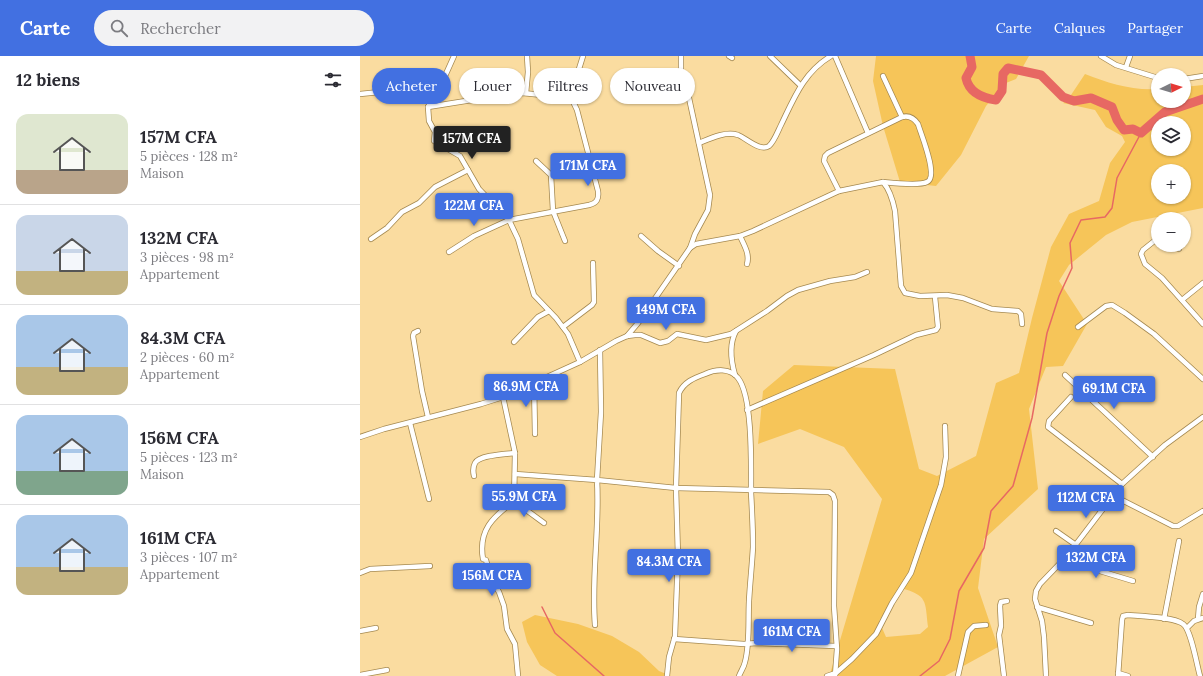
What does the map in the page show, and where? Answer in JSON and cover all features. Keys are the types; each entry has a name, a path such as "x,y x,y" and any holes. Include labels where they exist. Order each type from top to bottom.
{"street":[{"path":"449,68 454,56"},
{"path":"527,56 528,72 526,93 533,94"},
{"path":"579,68 583,56"},
{"path":"627,336 679,266 690,248 695,234 708,210 710,195 700,142 689,98 681,80 681,56"},
{"path":"770,56 800,85"},
{"path":"700,142 719,136 734,134 761,147 768,147 778,131 800,85 823,58 831,56"},
{"path":"835,56 868,133"},
{"path":"1101,56 1116,65 1151,76"},
{"path":"1126,67 1130,56"},
{"path":"883,76 902,117"},
{"path":"1191,78 1203,76"},
{"path":"360,94 372,93"},
{"path":"428,107 459,102"},
{"path":"430,104 428,107 429,121 435,132 434,141 460,156 479,189 509,220 518,239 534,295 568,334 580,362"},
{"path":"449,252 474,236 509,220 595,204 598,200 598,191 574,104"},
{"path":"690,248 696,244 740,236 839,192 883,182 927,183 932,174 918,124 915,119 912,117 902,117 831,150 825,156 824,161 839,192"},
{"path":"536,161 551,175 553,212 565,241"},
{"path":"371,239 387,228 402,212 419,203 435,187 468,170"},
{"path":"883,182 893,200 901,286 905,293 920,296 947,295 963,298 992,308 1018,311 1021,314 1022,324"},
{"path":"642,236 662,254 679,266"},
{"path":"740,236 747,252 747,264"},
{"path":"1151,244 1140,254 1145,264 1162,278 1203,324"},
{"path":"563,327 594,302 593,263"},
{"path":"360,437 384,429 482,404 503,397 580,362 627,336 641,335 660,343 668,341 677,334 706,340 731,334 798,290 830,280 855,277 867,272"},
{"path":"1182,300 1203,283"},
{"path":"747,410 874,355 916,335 936,330 938,327 935,296"},
{"path":"1078,327 1106,306 1112,306 1125,313 1154,334 1203,379"},
{"path":"514,342 538,317 549,311"},
{"path":"418,331 414,333 413,336 428,417"},
{"path":"736,331 732,338 732,361 736,376"},
{"path":"595,625 593,596 596,565 597,527 596,480 601,412 600,350"},
{"path":"667,676 669,657 674,639 678,556 676,488 679,393 682,386 689,381 706,373 721,370 730,371 742,384 745,394 750,435 753,547 749,600 748,644 745,663 739,676"},
{"path":"1065,374 1153,457"},
{"path":"534,382 535,434"},
{"path":"1071,396 1049,421 1048,427 1122,484"},
{"path":"503,397 515,453 514,501"},
{"path":"1046,676 1042,621 1035,599 1036,592 1040,584 1067,556 1122,484 1182,432 1203,417"},
{"path":"410,423 429,499"},
{"path":"827,676 835,675 876,634 892,603 911,573 941,485 946,457 945,426"},
{"path":"474,476 474,464 477,461 488,456 515,453"},
{"path":"515,474 676,488 829,492 833,495 835,501 835,675"},
{"path":"1114,496 1173,526 1178,526 1203,511"},
{"path":"514,501 544,523"},
{"path":"514,501 499,512 485,530 482,537 482,553 483,558 486,560 490,570 492,581 499,592 504,606 507,629 515,644 518,676"},
{"path":"1056,531 1076,545"},
{"path":"1164,619 1179,541"},
{"path":"1067,556 1100,571 1132,581"},
{"path":"360,573 370,569 430,566"},
{"path":"1187,628 1194,621 1201,619 1199,608 1203,594"},
{"path":"1004,676 999,635 1001,626 1000,606 1001,602 1007,601"},
{"path":"1037,607 1091,623"},
{"path":"1128,676 1118,675 1120,629 1123,616 1128,615 1164,619 1183,623 1187,628 1200,676"},
{"path":"958,676 968,632 974,626 986,625"},
{"path":"360,631 376,628"},
{"path":"674,639 748,644 757,643 836,646"},
{"path":"360,675 387,670"}],"shaded area":[{"path":"876,56 1029,56 1016,79 1006,83 986,106 961,155 936,186 900,182 883,126 873,81"},
{"path":"1085,74 1121,86 1151,89 1151,108 1191,108 1191,86 1203,85 1203,208 1183,212 1151,212 1151,218 1132,222 1106,235 1069,265 1059,281 1087,324 1063,366 1046,367 1029,409 1038,489 984,539 978,588 998,647 945,676 823,676 830,674 882,499 844,447 800,429 758,444 763,391 794,365 895,369 919,469 937,476 976,456 996,383 1019,373 1051,247 1069,214 1099,201 1110,163 1125,142 1122,136 1106,127 1095,110 1063,103 1069,98","holes":["900,588 916,593 923,600 928,627 920,634 886,637 879,621"]},
{"path":"535,615 578,624 612,636 639,652 659,671 671,676 557,676 540,665 527,642 522,622"}],"waterway":[{"path":"970,56 972,67 966,78 973,91 981,96 996,100 1002,91 1003,74 1008,68 1041,75 1063,97 1074,101 1091,98 1112,107 1117,120 1124,130 1133,129 1141,133 1165,112 1203,99"},
{"path":"920,676 939,661 950,639 959,591 984,548 991,511 1013,486 1032,418 1047,333 1059,296 1072,268 1070,243 1081,220 1105,217 1112,208 1117,178 1141,133"},
{"path":"542,607 555,633 604,676"}]}
